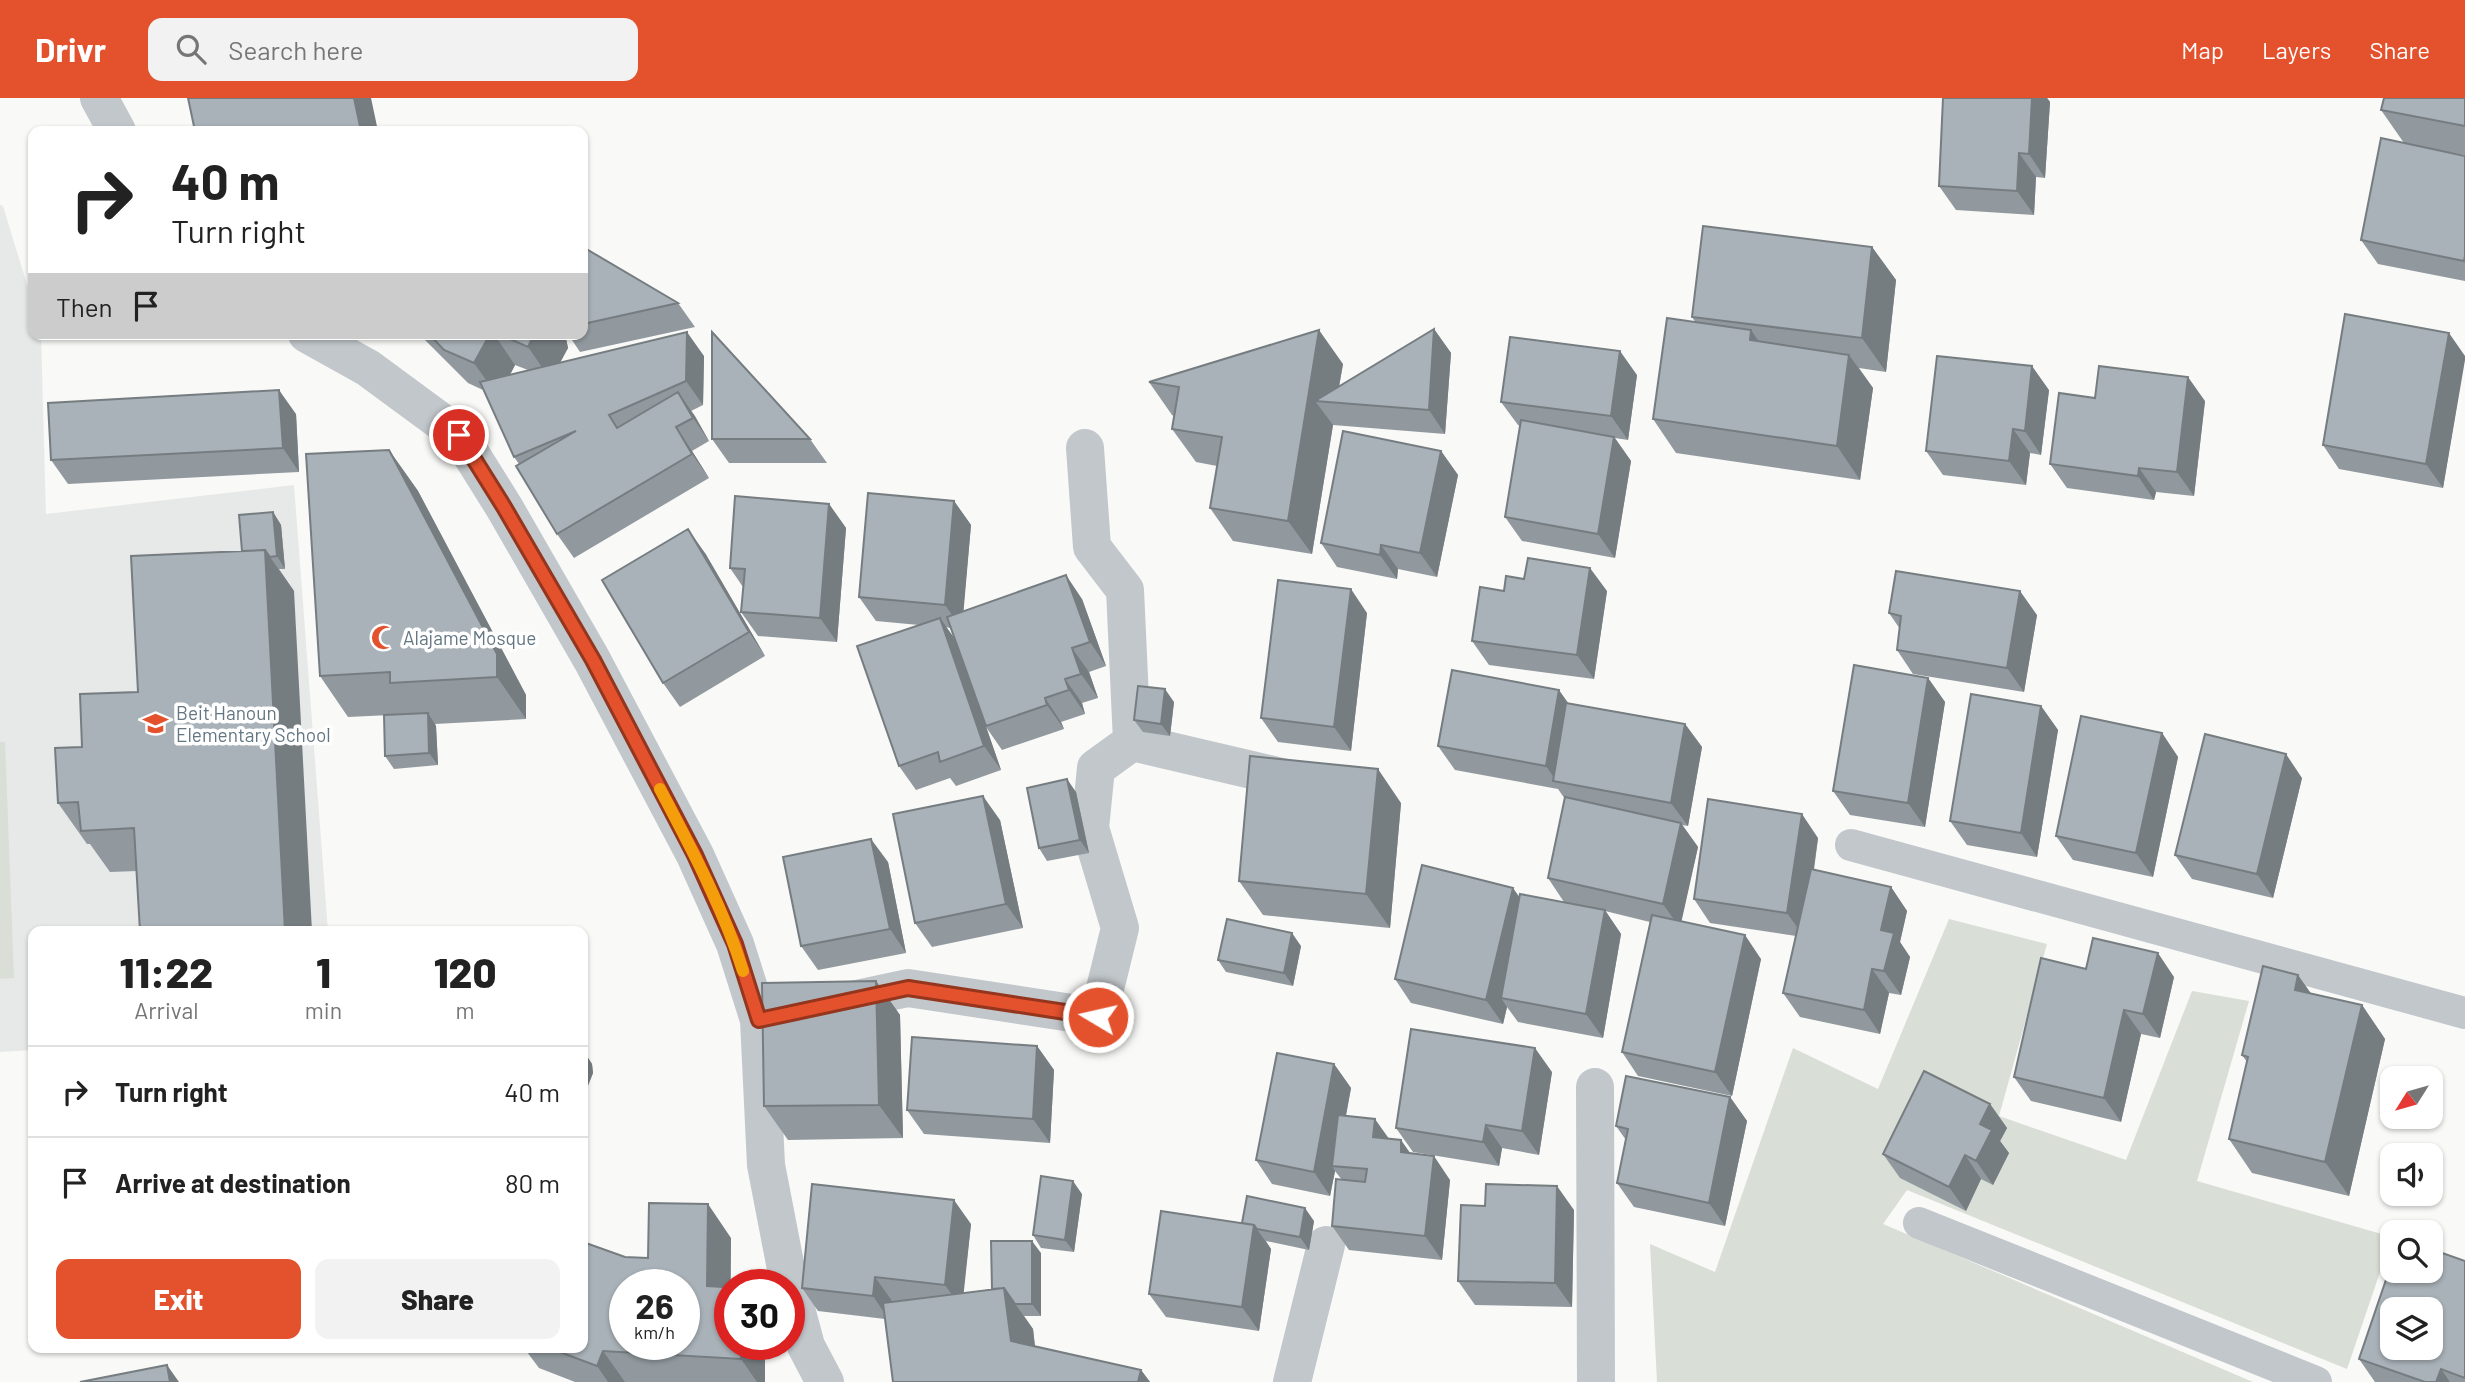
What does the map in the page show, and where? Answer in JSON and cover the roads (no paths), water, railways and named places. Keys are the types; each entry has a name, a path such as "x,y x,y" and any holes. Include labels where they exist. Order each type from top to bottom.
{"street":[{"path":"99,98 114,126"},
{"path":"318,340 368,368 459,435 593,660 695,855 735,944 781,1015 766,1165 788,1279 806,1346 825,1382"},
{"path":"1085,448 1092,547 1125,590 1132,742"},
{"path":"781,1015 908,988 1098,1017 1120,928 1090,828 1096,768 1132,742 1328,788"},
{"path":"1595,1087 1597,1382"},
{"path":"1292,1382 1326,1245"}],"lane":[{"path":"1851,845 2465,1013"},
{"path":"1919,1223 2316,1382"}],"place":[{"name":"Alajame Mosque","path":"383,637"},
{"name":"Beit Hanoun Elementary School","path":"156,723"}]}
